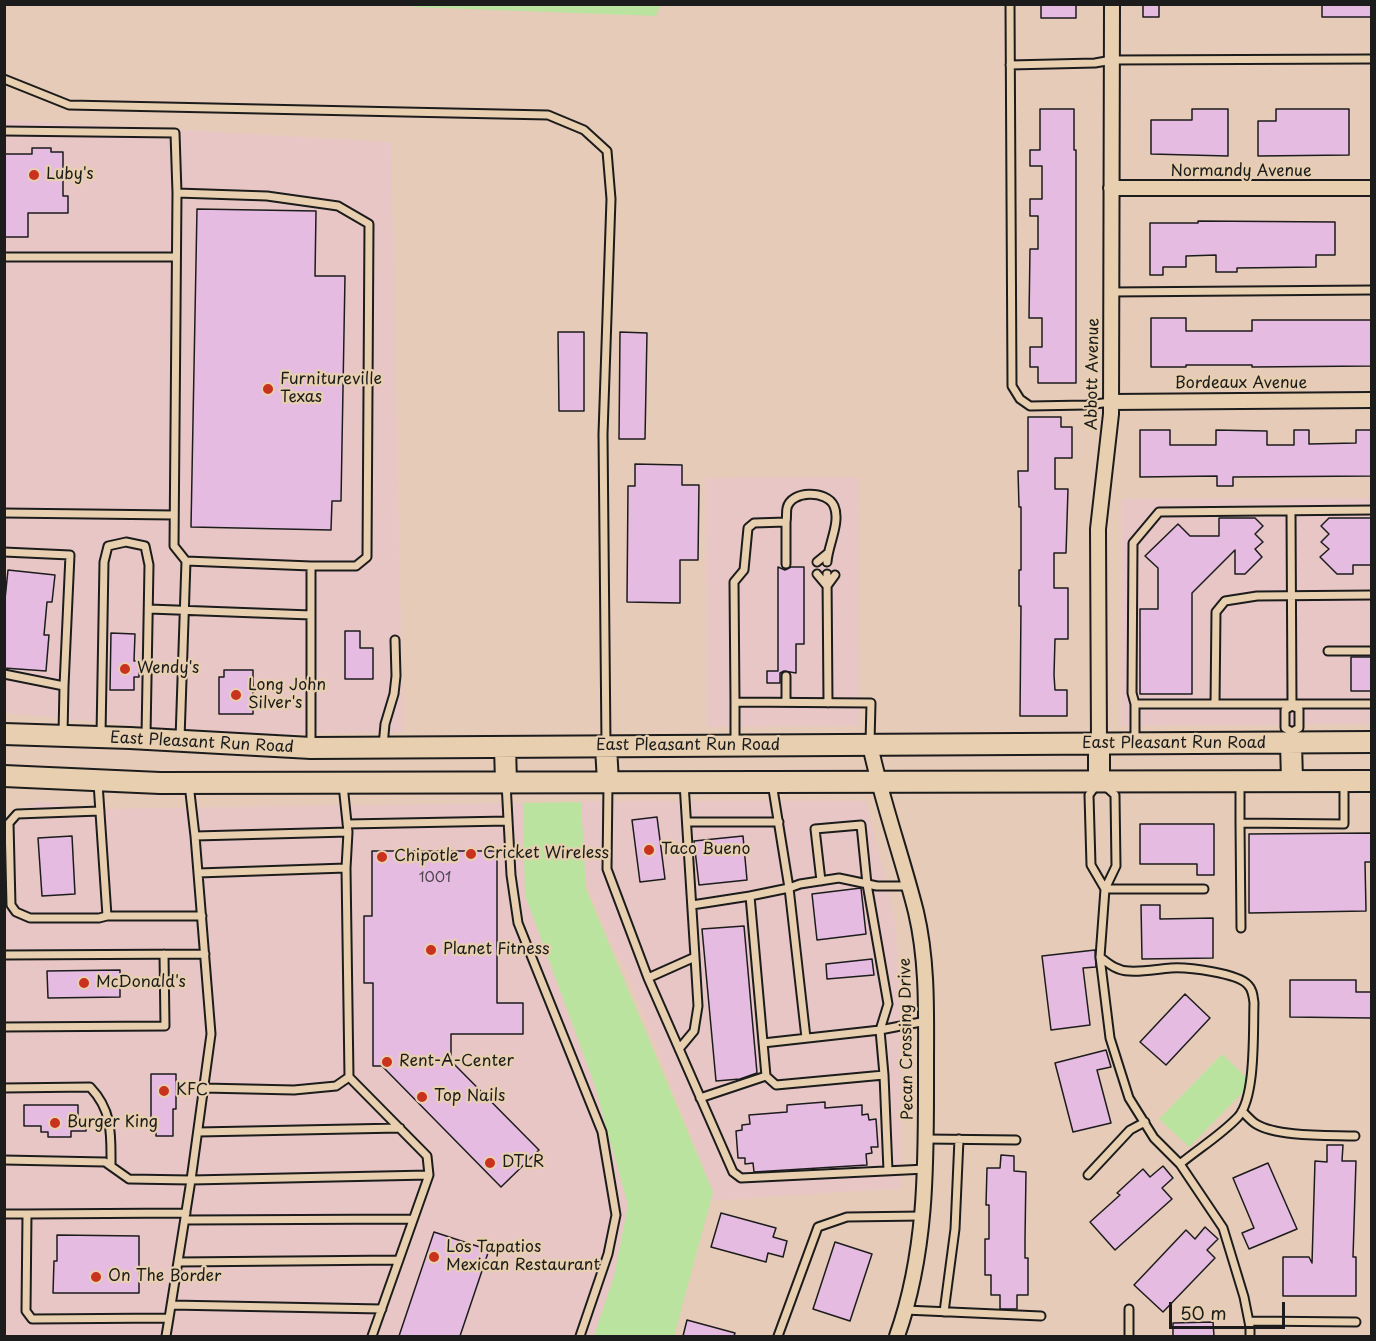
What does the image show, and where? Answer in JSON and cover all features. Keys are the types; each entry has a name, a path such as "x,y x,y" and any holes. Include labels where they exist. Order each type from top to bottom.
{"main road":[{"name":"East Pleasant Run Road","path":"4,734 311,748 1136,744 1292,738 1371,742"},
{"path":"1292,738 1292,780"},
{"path":"1099,744 1099,781"},
{"path":"505,747 506,782"},
{"path":"606,747 608,782"},
{"path":"342,748 342,783"},
{"path":"4,776 160,783 1371,781"}],"street":[{"name":"Abbott Avenue","path":"1099,744 1098,529 1111,402 1112,4"},
{"name":"Normandy Avenue","path":"1111,188 1371,188"},
{"name":"Bordeaux Avenue","path":"1111,402 1371,400"},
{"name":"Pecan Crossing Drive","path":"870,745 877,781 916,912 926,975 926,1169 919,1254 897,1336"}],"lane":[{"path":"1010,4 1012,386 1020,399 1030,406 1087,405 1111,402"},
{"path":"1010,65 1095,63 1112,60 1371,59"},
{"path":"4,79 69,105 548,115 584,130 607,151 611,199 603,434 606,747"},
{"path":"4,131 176,133 174,546 186,561 180,741"},
{"path":"177,194 267,196 338,206 369,224 366,557 356,566 186,561"},
{"path":"4,257 176,257"},
{"path":"1111,292 1371,291"},
{"path":"786,564 787,507 793,498 812,495 830,500 834,507 836,517 828,553 831,562"},
{"path":"1136,744 1136,704 1132,693 1133,543 1159,512 1371,510"},
{"path":"1291,511 1292,705"},
{"path":"4,513 174,515"},
{"path":"735,746 734,582 744,570 748,528 754,524 786,522"},
{"path":"101,737 104,562 108,546 126,542 145,546 148,565 146,739"},
{"path":"4,552 70,555 63,736"},
{"path":"817,562 828,553"},
{"path":"311,566 311,748"},
{"path":"817,574 827,586"},
{"path":"828,703 827,586 831,574"},
{"path":"1215,704 1216,612 1225,601 1292,594 1371,595"},
{"path":"148,609 311,615"},
{"path":"382,748 384,724 394,694 395,640"},
{"path":"1328,651 1371,651"},
{"path":"4,674 64,687"},
{"path":"786,676 786,702"},
{"path":"735,702 871,703 870,745"},
{"path":"1136,704 1371,704"},
{"path":"1292,705 1299,709 1299,728 1292,738 1285,728 1285,710 1292,705"},
{"path":"98,781 107,916"},
{"path":"772,781 789,888 806,1038"},
{"path":"1105,889 1091,865 1089,795 1099,781 1115,795 1116,866 1105,889 1100,957 1110,1038 1129,1098 1154,1137 1180,1164 1223,1228 1232,1250 1249,1321 1250,1336"},
{"path":"1239,781 1240,928"},
{"path":"1240,823 1344,824 1344,781"},
{"path":"166,1336 211,1034 195,836 188,782"},
{"path":"506,782 511,875 518,923 602,1132 616,1215 608,1254 580,1336"},
{"path":"608,782 607,869 648,978 733,1172 741,1178 926,1169"},
{"path":"679,1049 694,1030 698,1006 684,782"},
{"path":"342,783 348,828 346,868 349,1077 427,1156 429,1175 372,1336"},
{"path":"100,811 17,814 9,824 11,905 16,912 30,918 202,916"},
{"path":"195,836 508,821"},
{"path":"687,822 779,822"},
{"path":"821,880 815,829 861,825 867,884 888,1004 880,1030 888,1171"},
{"path":"198,873 346,868"},
{"path":"692,905 839,878 867,884 908,886"},
{"path":"1105,889 1204,889"},
{"path":"750,896 766,1076 776,1084 884,1075"},
{"path":"4,1027 165,1026 164,954"},
{"path":"4,955 205,954"},
{"path":"648,978 695,957"},
{"path":"1100,957 1117,969 1129,971 1198,969 1247,983 1252,991 1254,1003 1250,1088 1247,1104 1238,1116 1180,1164"},
{"path":"763,1043 880,1030 926,1021"},
{"path":"700,1098 766,1076"},
{"path":"204,1088 294,1090 336,1086 349,1077"},
{"path":"4,1088 90,1087 102,1099 111,1127 111,1166"},
{"path":"1242,1111 1257,1125 1280,1131 1355,1136"},
{"path":"1088,1175 1130,1130 1145,1122"},
{"path":"198,1132 400,1128"},
{"path":"926,1139 1016,1140"},
{"path":"944,1312 955,1229 959,1139"},
{"path":"4,1160 105,1162 129,1179 191,1180 429,1175"},
{"path":"4,1214 413,1219"},
{"path":"27,1214 26,1311 32,1319 169,1318"},
{"path":"778,1336 818,1227 847,1217 922,1216"},
{"path":"178,1262 399,1260"},
{"path":"171,1305 382,1309"},
{"path":"1129,1309 1129,1336"},
{"path":"905,1310 1041,1316"},
{"path":"1249,1321 1356,1322"}],"shaded area":[{"path":"4,120 391,142 403,732 235,735 5,713"},
{"path":"858,477 859,726 707,727 706,478"},
{"path":"1371,498 1371,724 1122,726 1122,499"},
{"path":"38,801 93,809 523,803 525,895 594,1083 628,1205 614,1276 594,1336 5,1336 5,819"},
{"path":"576,801 866,801 895,920 902,1020 902,1188 707,1201 704,1168 625,968 611,943 587,885 579,843"}],"green space":[{"path":"416,5 660,5 656,16 413,7"},
{"path":"581,802 586,889 713,1192 674,1336 594,1336 614,1276 628,1205 594,1083 525,895 523,803"},
{"path":"1222,1054 1252,1083 1189,1147 1159,1119"}],"building":[{"path":"1041,4 1076,4 1076,18 1041,18"},
{"path":"1143,4 1159,4 1159,17 1143,17"},
{"path":"1322,4 1371,4 1371,17 1322,17"},
{"path":"1040,109 1074,109 1076,383 1038,383 1038,367 1030,367 1030,347 1042,347 1042,318 1029,318 1030,249 1038,249 1038,216 1030,216 1030,199 1042,199 1042,166 1030,166 1030,150 1040,150"},
{"path":"1192,109 1228,109 1228,156 1151,154 1151,120 1192,120"},
{"path":"1276,109 1349,109 1349,155 1258,156 1258,121 1276,121"},
{"name":"Luby's","path":"32,148 51,148 51,152 63,152 63,196 68,196 68,213 28,213 28,237 5,237 4,154 32,154"},
{"name":"Furnitureville Texas","path":"197,209 316,211 315,276 345,276 341,501 332,501 331,530 191,527"},
{"path":"1198,221 1335,222 1335,255 1316,255 1316,267 1237,268 1237,272 1216,272 1216,255 1186,256 1186,267 1163,267 1163,275 1150,275 1150,223 1198,223"},
{"path":"1151,318 1186,318 1186,331 1252,331 1252,320 1371,320 1371,366 1186,365 1186,367 1151,367"},
{"path":"558,332 584,332 584,411 559,411"},
{"path":"620,332 647,333 645,439 619,439"},
{"path":"1028,417 1061,417 1061,427 1072,427 1072,458 1055,458 1055,489 1068,489 1066,553 1054,553 1054,588 1068,588 1068,639 1055,639 1054,675 1055,690 1067,690 1067,716 1020,716 1021,507 1019,507 1018,471 1028,471"},
{"path":"1140,430 1170,430 1170,445 1216,445 1216,430 1267,431 1267,445 1294,445 1294,430 1309,430 1309,444 1356,443 1356,430 1371,430 1371,476 1233,477 1233,486 1217,486 1217,476 1140,477"},
{"path":"635,464 682,465 682,485 699,485 698,560 680,560 680,603 627,602 628,486 635,486"},
{"path":"1219,518 1255,518 1263,526 1255,534 1263,542 1255,549 1262,557 1245,574 1235,574 1235,550 1192,593 1192,694 1140,694 1140,609 1158,609 1158,568 1145,556 1178,524 1190,536 1219,536"},
{"path":"1329,518 1371,518 1371,565 1353,565 1353,574 1337,574 1320,557 1329,549 1321,542 1329,534 1321,526"},
{"path":"778,567 785,570 791,567 804,567 804,644 796,644 796,673 784,671 780,673 780,683 767,683 767,671 778,671"},
{"path":"8,570 55,575 52,602 47,602 44,635 49,635 46,671 4,668 4,609"},
{"path":"345,631 360,631 360,648 373,648 373,679 345,679"},
{"name":"Wendy's","path":"111,633 135,634 134,661 139,661 139,677 134,677 134,690 110,690"},
{"path":"1351,657 1371,657 1371,691 1351,691"},
{"name":"Long John Silver's","path":"224,670 253,670 253,714 219,714 219,677 224,677"},
{"name":"Taco Bueno","path":"657,817 665,879 640,882 632,820"},
{"path":"1140,824 1214,824 1214,875 1197,875 1197,864 1140,864"},
{"path":"1371,833 1371,862 1365,862 1366,911 1249,913 1249,834"},
{"path":"72,836 75,894 42,896 38,838"},
{"path":"743,836 747,880 699,885 694,841"},
{"path":"372,851 497,851 497,1003 523,1003 523,1034 451,1034 451,1061 539,1150 501,1187 382,1066 373,1066 373,983 364,983 364,916 372,916"},
{"path":"861,888 866,934 817,940 812,894"},
{"path":"1141,905 1160,905 1160,919 1213,918 1213,958 1142,959"},
{"path":"744,926 757,1073 740,1079 716,1081 702,929"},
{"path":"1095,950 1096,967 1083,968 1090,1025 1051,1030 1042,956"},
{"path":"872,959 874,975 827,979 826,964"},
{"path":"120,970 120,997 48,998 47,971"},
{"path":"1290,980 1356,980 1356,992 1371,992 1371,1018 1290,1017"},
{"path":"1185,994 1210,1018 1166,1065 1140,1042"},
{"path":"1106,1050 1111,1067 1097,1070 1111,1123 1073,1132 1055,1063"},
{"name":"KFC","path":"151,1074 176,1074 173,1136 156,1136 156,1125 151,1125"},
{"path":"825,1102 825,1108 862,1105 862,1115 868,1114 869,1120 876,1119 878,1147 871,1147 872,1153 866,1154 867,1165 754,1172 753,1163 745,1164 745,1158 738,1158 736,1131 742,1130 742,1125 750,1124 749,1115 787,1112 787,1105"},
{"name":"Burger King","path":"24,1105 78,1105 78,1119 86,1119 86,1131 71,1131 71,1137 48,1137 48,1132 41,1132 41,1126 24,1126"},
{"path":"1327,1145 1343,1145 1342,1161 1356,1161 1353,1257 1356,1257 1356,1296 1283,1296 1283,1257 1309,1257 1312,1263 1315,1161 1327,1162"},
{"path":"1001,1155 1014,1156 1014,1171 1026,1172 1025,1258 1028,1258 1028,1295 1017,1295 1017,1309 1000,1309 1000,1295 991,1295 991,1275 985,1275 985,1239 989,1239 989,1205 986,1205 987,1168 1000,1168"},
{"path":"1268,1163 1297,1229 1249,1249 1242,1233 1254,1228 1233,1178"},
{"path":"1163,1166 1173,1178 1162,1188 1172,1199 1115,1250 1090,1222 1120,1195 1117,1193 1143,1169 1150,1177"},
{"path":"721,1213 776,1228 773,1237 787,1241 783,1257 768,1253 766,1262 711,1247"},
{"path":"1205,1227 1218,1239 1207,1250 1215,1258 1163,1312 1134,1285 1186,1230 1195,1239"},
{"path":"434,1232 489,1250 460,1336 399,1336"},
{"name":"On The Border","path":"57,1235 139,1236 139,1293 53,1293"},
{"path":"835,1242 872,1254 850,1321 813,1309"},
{"path":"687,1320 735,1333 734,1336 683,1336"},
{"path":"1213,1322 1214,1336 1173,1336 1173,1323"}],"place":[{"name":"Luby's","path":"34,175"},
{"name":"Furnitureville Texas","path":"268,389"},
{"name":"Wendy's","path":"125,669"},
{"name":"Long John Silver's","path":"236,695"},
{"name":"Taco Bueno","path":"649,850"},
{"name":"Cricket Wireless","path":"471,854"},
{"name":"Chipotle","path":"382,857"},
{"name":"Planet Fitness","path":"431,950"},
{"name":"McDonald's","path":"84,983"},
{"name":"Rent-A-Center","path":"387,1062"},
{"name":"KFC","path":"164,1091"},
{"name":"Top Nails","path":"422,1097"},
{"name":"Burger King","path":"55,1123"},
{"name":"DTLR","path":"490,1163"},
{"name":"Los Tapatios Mexican Restaurant","path":"434,1257"},
{"name":"On The Border","path":"96,1277"}]}
